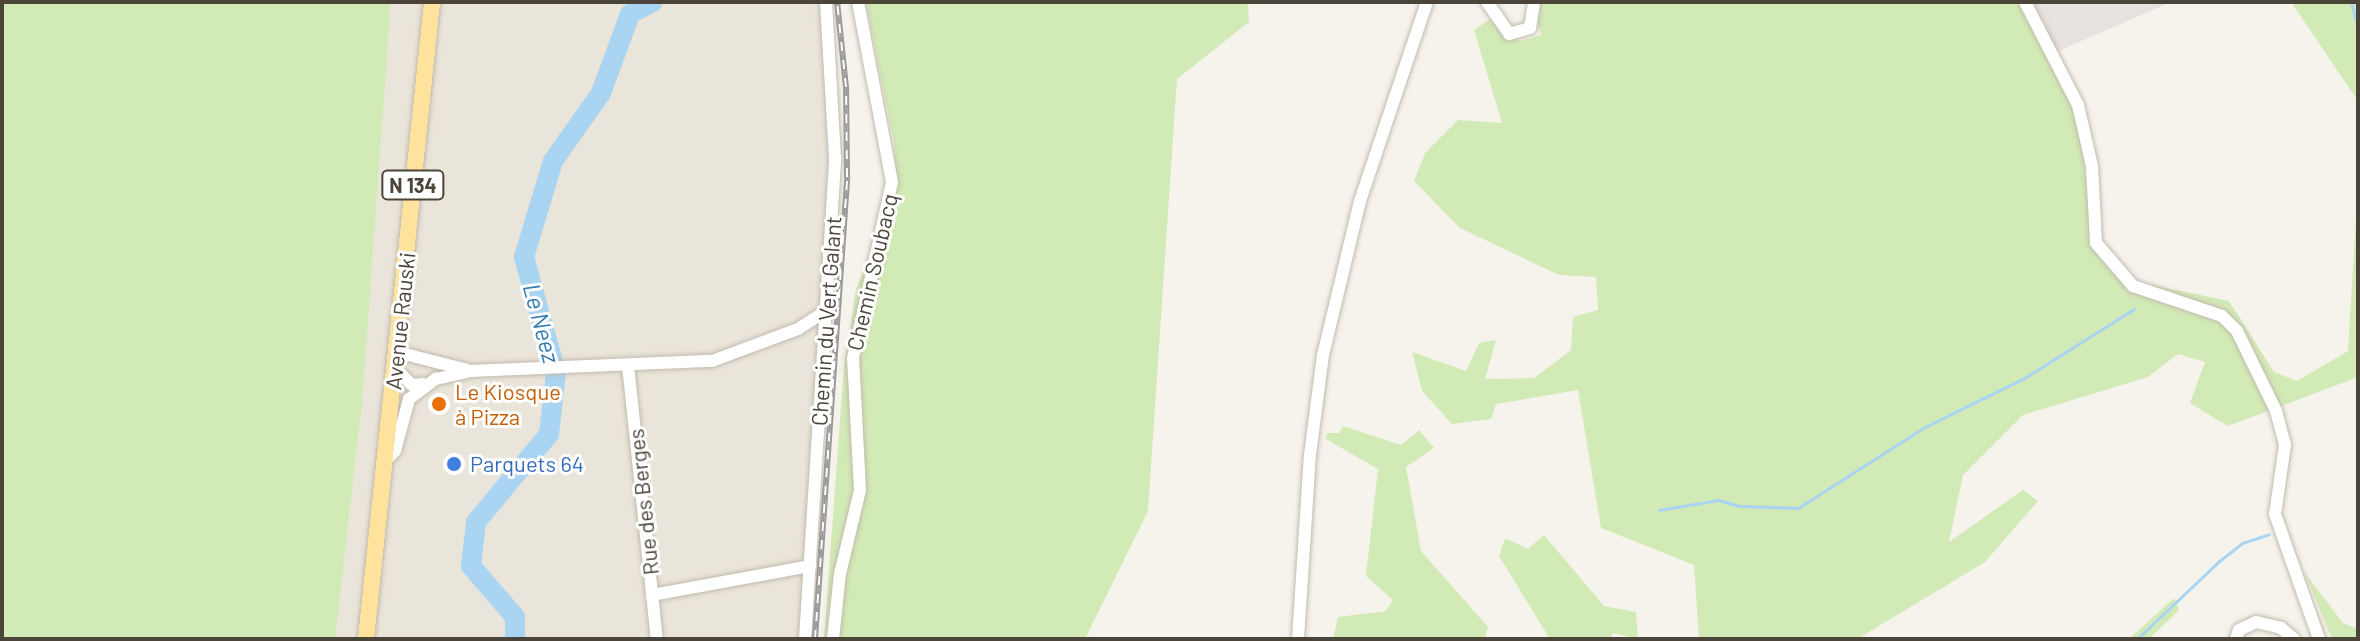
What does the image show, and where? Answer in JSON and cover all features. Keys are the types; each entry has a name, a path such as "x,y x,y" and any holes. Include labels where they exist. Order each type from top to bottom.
{"main road":[{"name":"Avenue Rauski","path":"366,639 432,2"}],"street":[{"name":"Chemin du Vert Galant","path":"805,639 835,158 826,2"},
{"name":"Chemin Soubacq","path":"833,639 840,574 860,490 853,358 892,182 858,2"},
{"path":"1298,639 1308,471 1323,355 1360,201 1427,2"},
{"path":"1487,2 1509,34 1530,28 1534,2"},
{"path":"2025,2 2078,105 2092,166 2096,243 2133,286 2222,316 2237,331 2276,411 2285,445 2275,514 2319,639"},
{"path":"470,371 425,358 396,360 403,380 421,386 470,371 712,361 798,329 827,310"},
{"path":"385,461 395,451 409,399 432,374 425,358"},
{"name":"Rue des Berges","path":"628,365 657,639"},
{"path":"652,595 810,566"},
{"path":"2236,639 2239,630 2256,622 2281,628 2294,639"}],"shaded area":[{"path":"391,2 831,2 842,155 810,639 335,639 362,405"},
{"path":"2020,2 2171,2 2047,56"}],"green space":[{"path":"2,2 391,2 362,405 335,639 2,639"},
{"path":"866,2 1248,2 1249,22 1177,79 1148,511 1085,639 824,639 844,365 856,289 896,191 894,143"},
{"path":"1532,2 2020,2 2080,120 2091,236 2123,279 2229,301 2274,372 2297,381 2348,351 2358,185 2358,377 2228,426 2190,403 2205,362 2178,354 2148,377 2023,415 1963,475 1949,542 2023,490 2038,501 1985,562 1857,639 1699,639 1694,565 1601,528 1578,390 1496,404 1491,419 1452,424 1422,391 1412,352 1466,371 1479,343 1496,340 1485,379 1534,378 1571,350 1573,317 1598,310 1596,277 1559,275 1460,228 1414,181 1425,153 1458,120 1502,123 1474,30 1489,20 1521,41 1541,35"},
{"path":"2291,2 2358,2 2358,101"},
{"path":"1343,426 1401,445 1419,430 1434,448 1406,467 1421,551 1488,627 1485,639 1333,639 1338,617 1386,611 1393,600 1366,576 1378,469 1326,439 1327,433 1339,433"},
{"path":"1544,535 1604,606 1636,612 1638,639 1613,633 1610,639 1550,639 1499,556 1505,538 1528,549"},
{"path":"2305,573 2343,623 2358,629 2358,639 2332,639"},
{"path":"2174,598 2179,610 2149,639 2129,639"}],"waterway":[{"name":"Le Neez","path":"515,639 515,617 471,566 476,522 549,434 556,373 524,257 553,161 601,93 630,14 653,2"},
{"path":"2351,2 2358,29"},
{"path":"1659,510 1718,500 1739,506 1798,508 1923,428 2026,377 2134,309"},
{"path":"2137,639 2218,562 2242,543 2269,534"}],"railway":[{"path":"815,639 847,177 846,87 837,2"}],"place":[{"name":"Le Kiosque à Pizza","path":"439,404"},
{"name":"Parquets 64","path":"454,464"}]}
